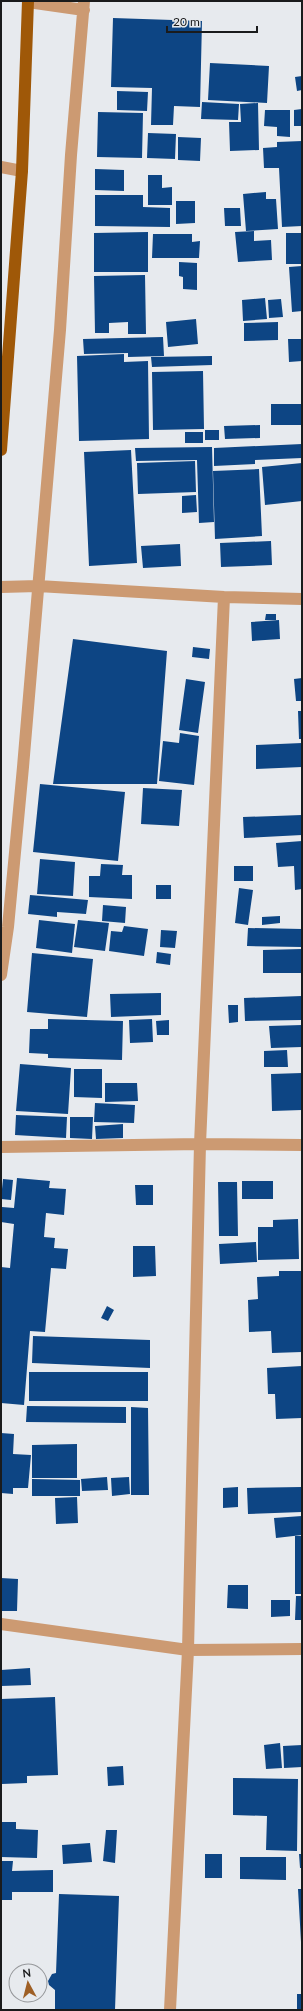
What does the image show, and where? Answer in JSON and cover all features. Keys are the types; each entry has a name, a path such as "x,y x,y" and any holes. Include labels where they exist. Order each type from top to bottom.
{"main road":[{"path":"1,450 22,171 28,1"}],"street":[{"path":"1,976 8,927 23,774 60,330 71,155 84,5 28,1"},
{"path":"1,167 22,171"},
{"path":"1,587 38,586 224,597 302,599"},
{"path":"170,2010 188,1650 200,1144 224,597"},
{"path":"1,1147 200,1144 302,1145"},
{"path":"1,1624 188,1650 302,1649"}],"building":[{"path":"113,18 202,21 200,107 174,106 173,125 151,125 152,88 111,87"},
{"path":"210,63 269,66 267,103 208,100"},
{"path":"302,76 302,90 297,91 295,77"},
{"path":"117,91 148,92 147,111 117,110"},
{"path":"202,102 239,104 238,120 201,119"},
{"path":"258,103 259,150 230,151 229,122 241,122 240,104"},
{"path":"302,109 302,126 294,126 294,110"},
{"path":"265,110 290,110 290,137 277,136 277,127 264,126"},
{"path":"98,112 143,113 142,158 97,157"},
{"path":"148,133 176,134 175,159 147,158"},
{"path":"178,137 201,138 200,161 178,160"},
{"path":"302,141 302,226 282,227 279,168 264,168 263,148 277,147 277,142"},
{"path":"95,169 124,170 124,191 95,190"},
{"path":"148,175 162,175 162,188 172,187 172,205 148,205"},
{"path":"266,192 266,199 276,199 278,229 246,231 243,194"},
{"path":"95,195 143,195 143,207 170,208 170,227 95,226"},
{"path":"176,201 195,201 195,223 176,224"},
{"path":"224,208 240,208 241,226 225,226"},
{"path":"254,231 254,241 271,240 272,260 238,262 235,232"},
{"path":"148,232 148,272 94,272 94,233"},
{"path":"286,233 302,233 302,264 286,264"},
{"path":"153,234 192,234 192,242 200,241 199,258 152,258"},
{"path":"179,262 197,263 197,290 183,289 183,277 179,276"},
{"path":"302,266 302,311 292,312 289,267"},
{"path":"145,275 146,334 128,334 128,322 109,323 109,333 95,333 94,276"},
{"path":"265,298 267,319 243,321 242,300"},
{"path":"281,299 283,317 269,318 268,300"},
{"path":"196,319 198,344 168,347 166,322"},
{"path":"278,322 278,340 244,341 244,323"},
{"path":"163,337 164,356 128,357 128,353 84,354 83,339"},
{"path":"288,339 302,339 302,361 289,362"},
{"path":"124,354 124,362 148,361 149,439 79,441 77,356"},
{"path":"212,356 212,365 152,367 151,357"},
{"path":"203,371 204,429 153,430 152,372"},
{"path":"271,404 302,404 302,425 271,425"},
{"path":"260,425 260,438 225,439 224,426"},
{"path":"205,430 219,430 219,440 205,440"},
{"path":"185,432 203,432 203,443 185,443"},
{"path":"302,444 302,458 255,460 255,464 214,466 214,448"},
{"path":"212,447 214,522 199,523 197,460 136,461 135,448"},
{"path":"131,450 137,563 89,566 84,452"},
{"path":"195,461 196,492 138,494 137,463"},
{"path":"302,463 302,501 265,505 262,467"},
{"path":"259,469 262,536 215,539 213,471"},
{"path":"196,495 197,512 182,513 182,496"},
{"path":"271,541 272,565 221,567 220,543"},
{"path":"180,544 181,566 143,568 141,546"},
{"path":"266,614 276,614 276,620 265,620"},
{"path":"279,620 280,639 252,641 251,622"},
{"path":"73,639 167,651 157,784 53,784"},
{"path":"193,647 210,649 209,659 192,657"},
{"path":"302,678 302,701 296,701 294,679"},
{"path":"186,679 205,682 198,733 179,730"},
{"path":"298,711 302,711 302,739 299,739"},
{"path":"180,733 199,736 194,785 159,781 163,741 179,743"},
{"path":"302,743 302,767 256,769 256,745"},
{"path":"40,784 125,792 118,861 33,852"},
{"path":"143,788 182,790 179,826 141,824"},
{"path":"302,815 302,835 244,838 243,817"},
{"path":"302,841 302,889 295,890 294,866 278,867 276,843"},
{"path":"40,859 75,862 73,896 37,894"},
{"path":"101,864 123,865 122,875 132,875 132,899 89,897 89,876 100,876"},
{"path":"234,866 253,866 253,881 234,881"},
{"path":"156,885 171,885 171,899 156,899"},
{"path":"239,888 253,890 248,925 235,923"},
{"path":"30,895 88,900 86,914 57,912 57,917 28,914"},
{"path":"103,905 126,907 125,923 102,921"},
{"path":"280,916 280,923 262,925 262,917"},
{"path":"39,920 75,924 72,953 36,948"},
{"path":"78,920 109,923 105,951 74,947"},
{"path":"124,926 148,929 144,956 109,951 111,931 122,932"},
{"path":"248,928 302,929 302,947 247,946"},
{"path":"161,930 177,931 175,948 160,947"},
{"path":"302,949 302,973 263,973 263,950"},
{"path":"157,952 171,954 170,965 156,963"},
{"path":"32,953 93,959 87,1017 27,1012"},
{"path":"161,993 161,1015 111,1017 110,994"},
{"path":"302,996 302,1020 245,1021 244,998"},
{"path":"228,1005 238,1005 238,1022 229,1023"},
{"path":"48,1019 123,1021 122,1060 48,1058 48,1054 29,1053 30,1029 48,1029"},
{"path":"152,1019 153,1042 130,1043 129,1020"},
{"path":"169,1020 169,1035 157,1035 156,1021"},
{"path":"302,1025 302,1047 271,1048 269,1026"},
{"path":"287,1050 288,1067 264,1067 264,1051"},
{"path":"20,1064 71,1068 68,1114 16,1111"},
{"path":"74,1069 102,1069 102,1098 74,1097"},
{"path":"302,1073 302,1110 272,1111 271,1074"},
{"path":"105,1083 137,1083 138,1101 105,1102"},
{"path":"95,1103 135,1105 134,1123 94,1122"},
{"path":"16,1115 67,1117 66,1138 15,1135"},
{"path":"70,1117 93,1117 92,1139 70,1138"},
{"path":"123,1124 123,1138 96,1139 95,1126"},
{"path":"17,1178 50,1181 49,1188 66,1189 64,1215 46,1213 44,1237 55,1238 54,1248 68,1249 66,1269 51,1268 45,1332 30,1331 24,1405 1,1403 1,1267 10,1268 14,1224 1,1222 2,1207 14,1208"},
{"path":"3,1179 13,1180 11,1200 1,1199"},
{"path":"242,1181 273,1181 273,1199 242,1199"},
{"path":"218,1182 237,1182 238,1236 219,1236"},
{"path":"135,1185 153,1185 153,1205 136,1205"},
{"path":"298,1219 299,1259 258,1260 258,1227 273,1227 273,1220"},
{"path":"256,1242 257,1262 220,1264 219,1244"},
{"path":"133,1246 155,1246 156,1276 133,1277"},
{"path":"279,1271 302,1271 302,1352 272,1353 271,1331 249,1332 248,1300 258,1299 257,1277 279,1276"},
{"path":"107,1306 114,1310 108,1321 101,1318"},
{"path":"33,1336 150,1340 150,1368 32,1363"},
{"path":"302,1366 302,1418 276,1419 275,1394 268,1394 267,1368"},
{"path":"29,1372 148,1372 148,1401 29,1401"},
{"path":"27,1406 126,1407 126,1423 26,1422"},
{"path":"131,1407 148,1408 149,1495 131,1495"},
{"path":"1,1433 14,1434 13,1454 31,1455 28,1488 13,1488 13,1494 1,1493"},
{"path":"77,1444 77,1478 32,1478 32,1445"},
{"path":"107,1477 108,1490 82,1491 81,1479"},
{"path":"129,1477 130,1494 112,1496 111,1478"},
{"path":"32,1479 80,1480 80,1496 32,1496"},
{"path":"238,1487 238,1507 223,1508 223,1488"},
{"path":"302,1487 302,1512 248,1514 247,1488"},
{"path":"77,1497 78,1523 56,1524 55,1498"},
{"path":"302,1516 302,1535 276,1538 274,1518"},
{"path":"295,1536 302,1536 302,1594 295,1594"},
{"path":"1,1578 18,1579 17,1611 1,1611"},
{"path":"228,1585 248,1585 248,1609 227,1608"},
{"path":"296,1596 302,1596 302,1620 295,1620"},
{"path":"271,1600 290,1600 290,1616 271,1617"},
{"path":"30,1668 31,1685 1,1686 1,1670"},
{"path":"55,1697 58,1775 27,1776 27,1783 2,1784 1,1699"},
{"path":"280,1743 282,1768 266,1769 264,1745"},
{"path":"302,1745 302,1767 284,1768 283,1746"},
{"path":"123,1766 124,1785 108,1786 107,1767"},
{"path":"233,1778 298,1779 297,1851 266,1850 267,1816 233,1815"},
{"path":"1,1822 16,1822 16,1829 38,1830 37,1858 1,1857"},
{"path":"106,1830 117,1830 115,1863 103,1861"},
{"path":"90,1843 92,1862 63,1864 62,1845"},
{"path":"205,1854 222,1854 222,1878 205,1878"},
{"path":"299,1854 302,1854 302,1868 300,1868"},
{"path":"240,1857 286,1857 286,1880 240,1879"},
{"path":"1,1861 13,1861 12,1871 53,1870 53,1892 12,1892 12,1900 1,1900"},
{"path":"298,1889 302,1889 302,1942 301,1942"},
{"path":"59,1894 119,1896 115,2010 55,2010 55,1990 49,1985 48,1981 52,1974 56,1973"},
{"path":"297,1994 302,1994 302,2010 297,2010"}]}
